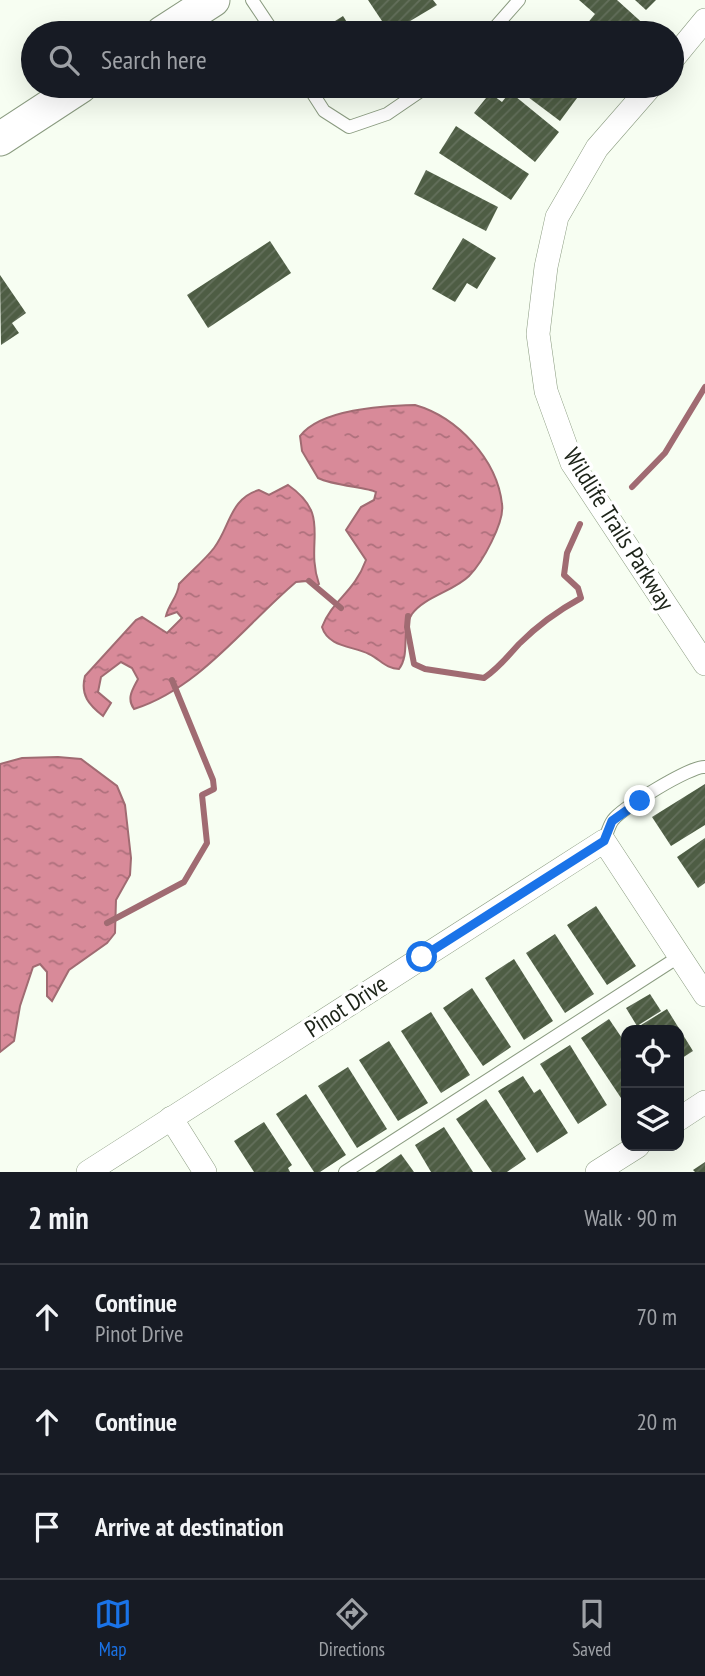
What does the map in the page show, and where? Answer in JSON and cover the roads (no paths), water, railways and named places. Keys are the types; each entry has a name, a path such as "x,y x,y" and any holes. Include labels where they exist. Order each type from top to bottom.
{"street":[{"path":"181,21 213,0"},
{"path":"684,45 705,20"},
{"path":"0,139 63,98"},
{"name":"Wildlife Trails Parkway","path":"641,98 597,148 557,217 546,267 538,334 546,391 572,463 705,664"},
{"path":"604,841 705,995"},
{"name":"Pinot Drive","path":"89,1172 604,841"},
{"path":"684,1116 705,1102"},
{"path":"170,1118 205,1172"},
{"path":"597,1172 630,1151"}],"lane":[{"path":"252,0 266,21"},
{"path":"501,21 519,0"},
{"path":"316,98 324,111 349,127 387,114 410,98"},
{"path":"604,841 617,815 684,773 705,766"},
{"path":"345,1172 680,956"}],"water":[{"path":"415,405 446,419 472,442 492,471 499,487 502,512 491,542 469,576 424,603 412,614 408,621 403,663 399,669 394,669 369,654 335,642 325,634 322,627 332,609 356,580 366,560 346,530 361,507 374,500 376,492 318,478 302,451 300,436 322,420 337,415 370,408"},
{"path":"288,485 302,496 314,519 315,569 319,584 315,587 307,581 296,582 201,671 158,699 134,709 130,697 138,679 132,668 121,662 101,677 98,692 111,703 103,716 87,699 84,689 85,676 136,620 142,617 167,633 182,618 177,612 166,616 179,584 214,548 236,506 249,494 259,490 269,495"},
{"path":"22,758 81,759 117,786 125,805 131,858 130,875 116,900 115,933 107,943 69,970 52,1001 47,996 47,972 40,964 33,967 20,1006 14,1041 0,1052 0,764"}],"waterway":[{"path":"632,487 665,453 705,387"},
{"path":"408,616 407,627 414,664 425,669 484,678 533,631 581,598 578,588 564,575 567,553 580,524"},
{"path":"309,581 341,608"},
{"path":"107,923 184,882 207,843 202,795 214,789 213,780 172,680"}]}
